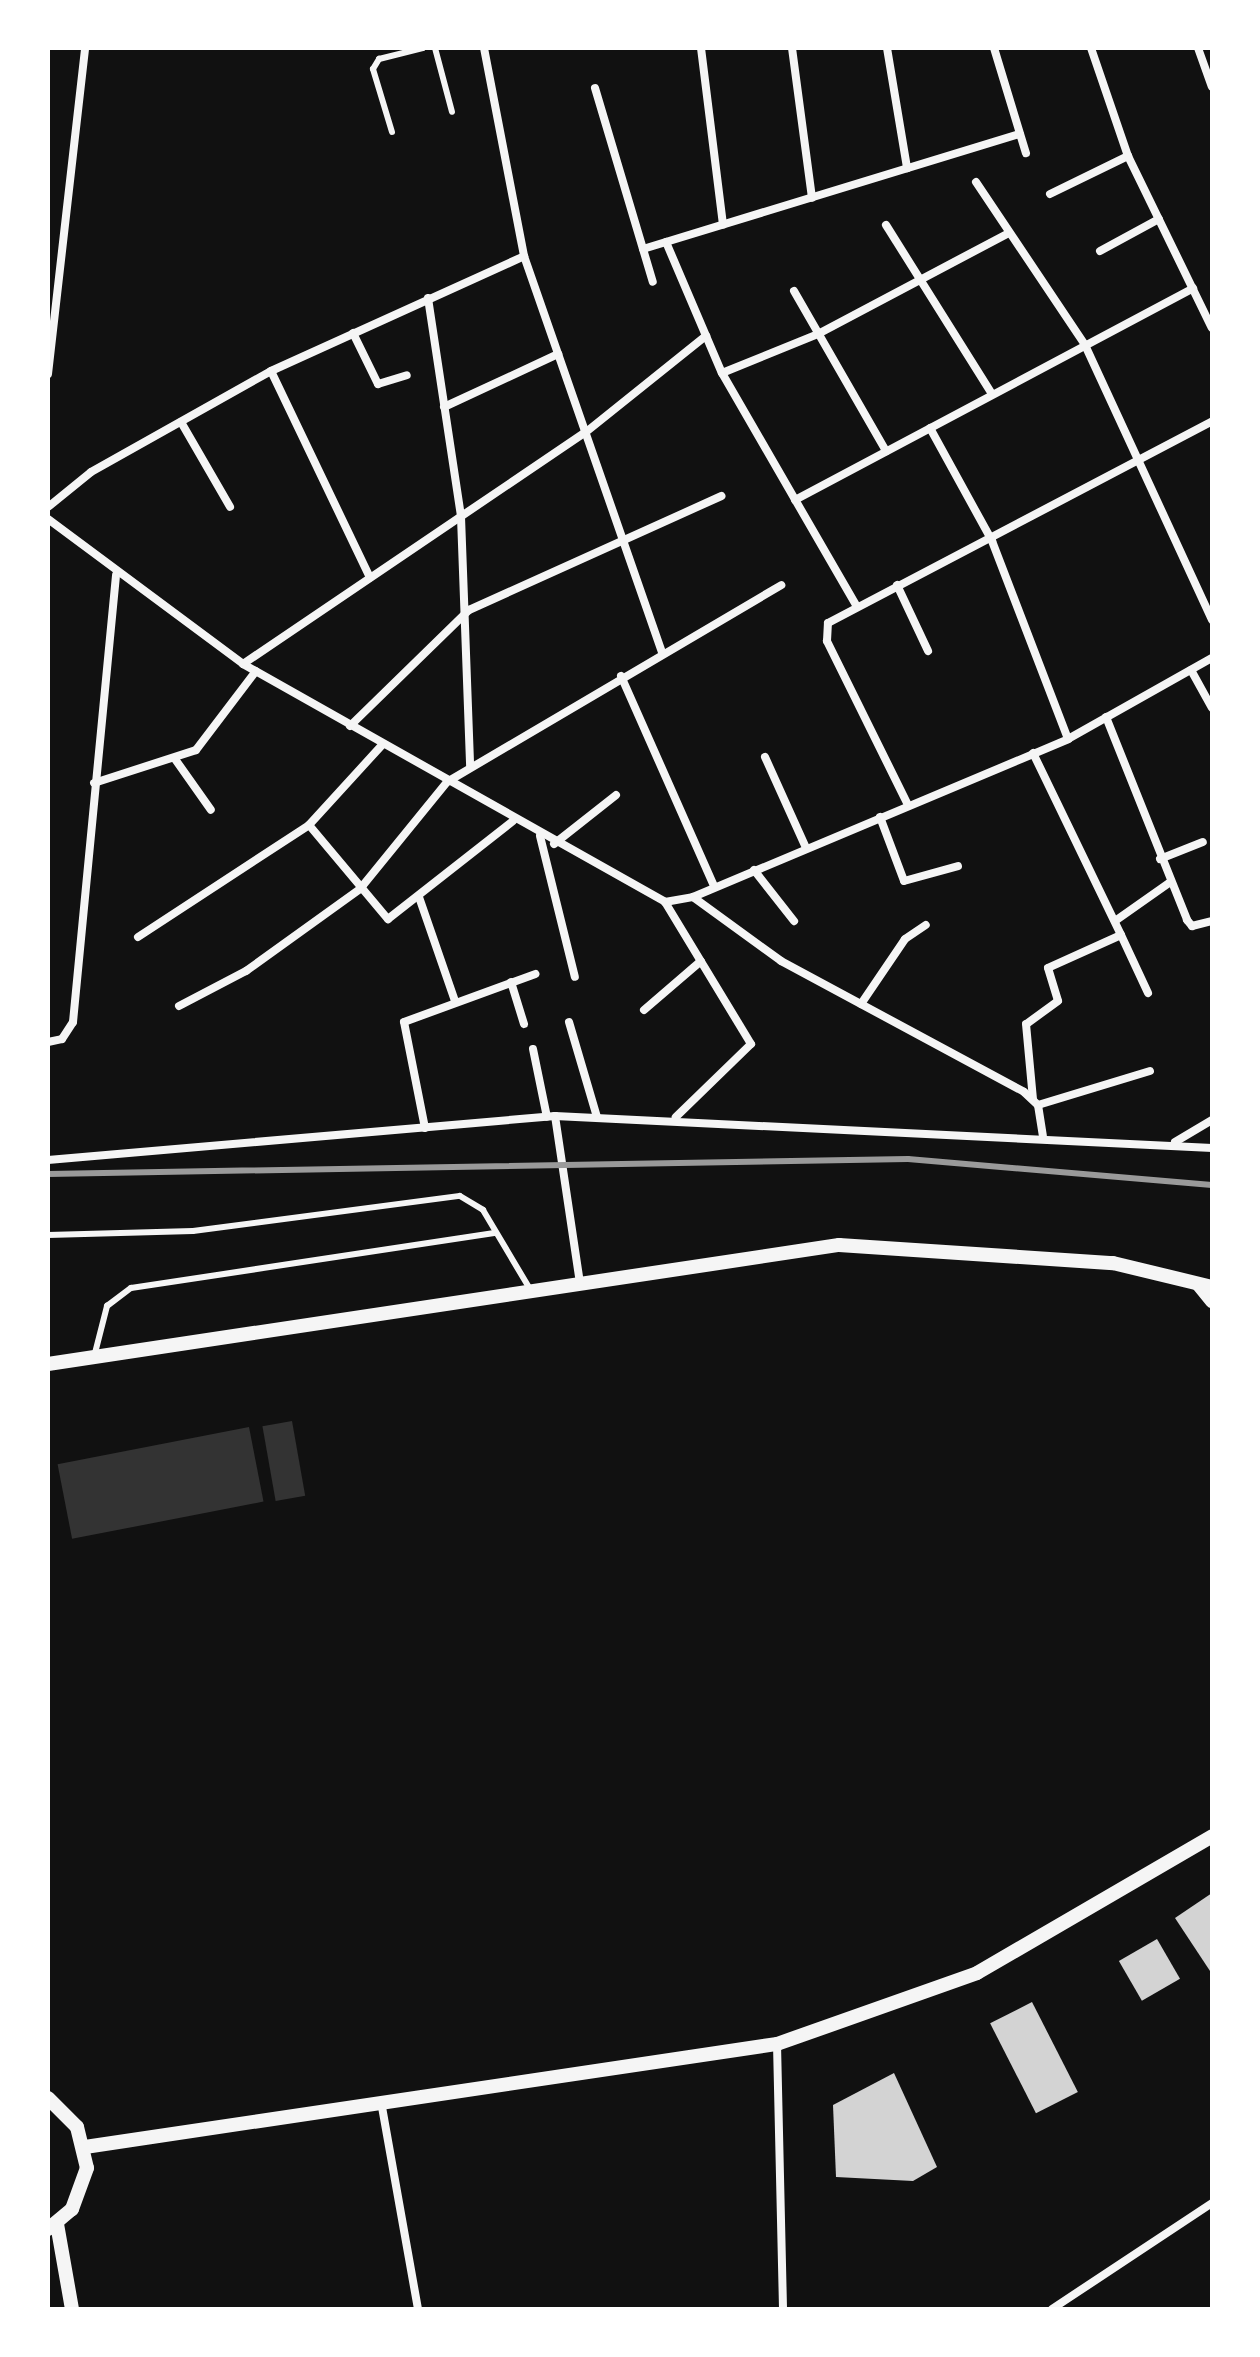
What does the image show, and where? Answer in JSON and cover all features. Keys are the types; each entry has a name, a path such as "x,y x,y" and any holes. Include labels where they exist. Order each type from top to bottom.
{"street":[{"path":"48,374 85,48"},
{"path":"484,48 524,256 662,652"},
{"path":"701,48 723,225"},
{"path":"792,48 812,198"},
{"path":"887,48 907,168"},
{"path":"994,48 1026,153"},
{"path":"1091,48 1128,156 1212,328"},
{"path":"1198,48 1212,87"},
{"path":"595,88 653,282"},
{"path":"643,249 1020,134"},
{"path":"1050,194 1128,156"},
{"path":"976,182 1085,345 1212,620"},
{"path":"1100,251 1159,219"},
{"path":"886,225 992,394"},
{"path":"722,373 818,334 922,283 1009,233"},
{"path":"666,242 722,373 856,605"},
{"path":"48,507 91,472 271,371 524,256"},
{"path":"795,500 1193,288"},
{"path":"794,291 886,451"},
{"path":"428,298 461,517 469,610 470,766"},
{"path":"353,333 378,384 407,375"},
{"path":"243,664 586,432 706,336"},
{"path":"444,407 558,354"},
{"path":"271,371 370,578"},
{"path":"908,805 827,641 828,623 856,605 992,541 1212,421"},
{"path":"181,422 230,507"},
{"path":"930,428 992,541 1068,739"},
{"path":"350,726 469,610 722,496"},
{"path":"48,519 116,575 243,664 513,821 665,902 748,1049 676,1118"},
{"path":"48,1042 62,1039 73,1022 116,575"},
{"path":"179,1006 246,971 360,889 447,782 621,676 781,585"},
{"path":"897,585 928,651"},
{"path":"665,902 693,897 1068,739 1212,658"},
{"path":"1191,670 1212,708"},
{"path":"94,783 175,759 214,735 256,671"},
{"path":"621,676 714,886"},
{"path":"1106,717 1169,883 1192,926 1212,921"},
{"path":"138,937 309,825 382,745"},
{"path":"1033,753 1148,993"},
{"path":"765,757 806,848"},
{"path":"175,759 211,810"},
{"path":"554,844 616,795"},
{"path":"880,817 904,881 958,866"},
{"path":"309,825 388,919 513,821"},
{"path":"540,836 575,977"},
{"path":"1160,859 1203,842"},
{"path":"754,870 794,921"},
{"path":"1115,921 1169,883"},
{"path":"419,897 455,1001"},
{"path":"693,897 781,961 1036,1102 1150,1071"},
{"path":"861,1004 905,939 926,925"},
{"path":"1043,1136 1026,1024 1058,1001 1048,968 1121,935"},
{"path":"644,1010 701,961"},
{"path":"425,1128 404,1022 535,974"},
{"path":"511,982 524,1024"},
{"path":"569,1022 597,1117"},
{"path":"533,1049 551,1117 580,1283"},
{"path":"48,1160 551,1117 676,1118 1175,1142 1212,1148"},
{"path":"1175,1142 1212,1120"},
{"path":"48,1364 839,1245 1113,1263 1205,1286 1212,1301"},
{"path":"85,2147 382,2107 777,2044 977,1973 1212,1836"},
{"path":"777,2044 783,2309"},
{"path":"48,2098 77,2127 85,2147 82,2189 52,2227 72,2309"},
{"path":"382,2107 418,2309"},
{"path":"1052,2309 1075,2299 1212,2203"},
{"path":"1075,2299 1076,2309"}],"lane":[{"path":"392,132 373,69 379,59 423,48"},
{"path":"435,48 452,112"},
{"path":"48,1235 193,1231 460,1196 477,1203 531,1291"},
{"path":"94,1359 107,1306 131,1288 496,1233"}],"shaded area":[{"path":"292,1421 305,1496 276,1501 262,1426"},
{"path":"249,1427 264,1502 72,1539 58,1464"}],"building":[{"path":"1212,1893 1212,1974 1175,1918"},
{"path":"1157,1939 1180,1979 1142,2001 1119,1961"},
{"path":"1032,2002 1078,2092 1036,2113 990,2023"},
{"path":"894,2073 937,2167 913,2181 836,2177 833,2105"}],"railway":[{"path":"48,1174 908,1159 1212,1185"}]}
